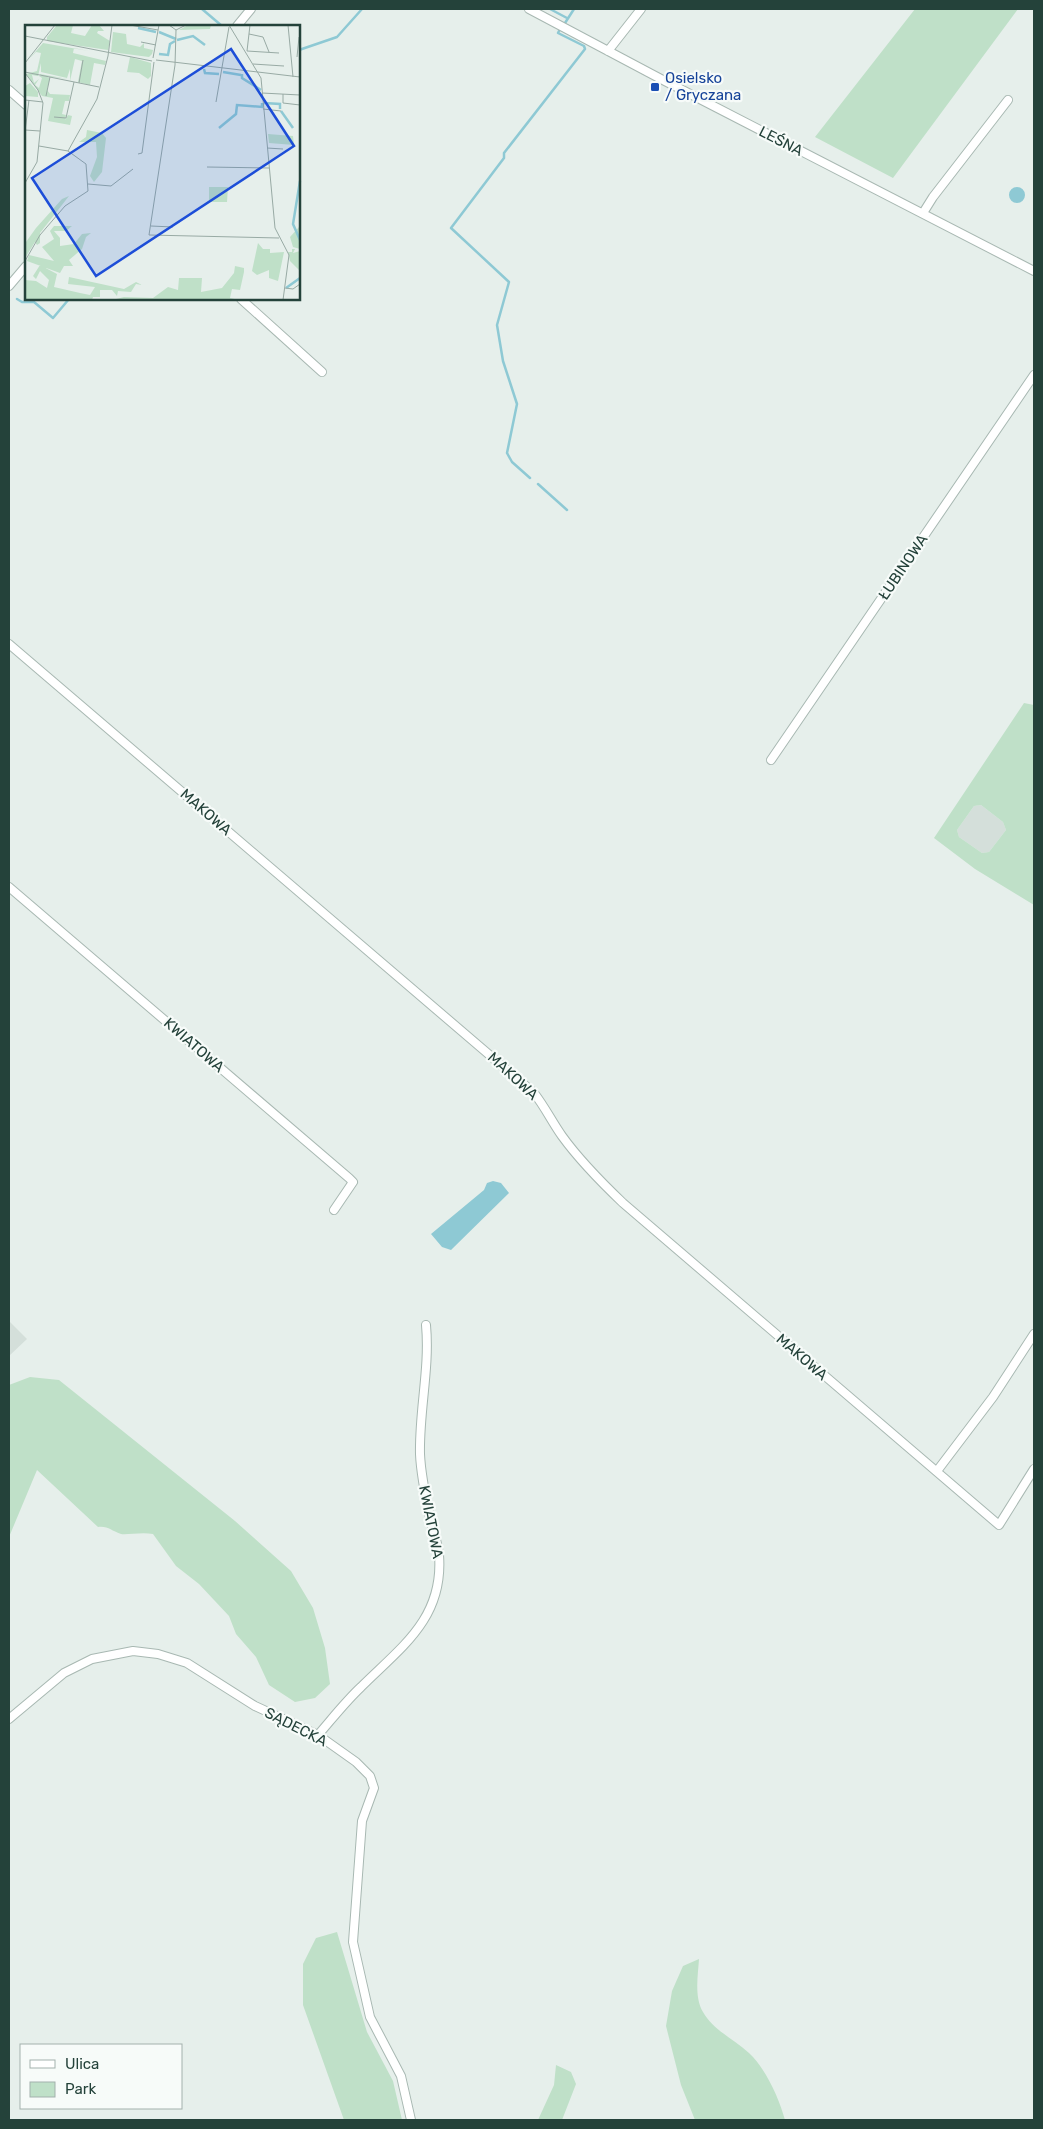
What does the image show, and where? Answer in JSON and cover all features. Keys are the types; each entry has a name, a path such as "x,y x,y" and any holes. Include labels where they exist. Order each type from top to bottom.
{"street":[{"path":"238,25 251,9"},
{"name":"LEŚNA","path":"530,9 1034,271"},
{"path":"608,51 641,9"},
{"path":"9,90 25,104"},
{"path":"922,213 932,196 1008,100"},
{"path":"9,286 25,267"},
{"path":"242,300 322,372"},
{"name":"ŁUBINOWA","path":"771,760 1034,374"},
{"name":"MAKOWA","path":"9,644 407,982 534,1093 546,1107 560,1134 584,1164 623,1203 999,1525 1034,1469"},
{"name":"KWIATOWA","path":"9,887 349,1178 352,1182 334,1210"},
{"name":"KWIATOWA","path":"318,1735 360,1688 411,1640 425,1619 439,1576 439,1554 422,1478 420,1453 423,1392 426,1376 426,1325"},
{"path":"937,1471 993,1397 1034,1334"},
{"name":"SĄDECKA","path":"9,1719 64,1673 92,1659 133,1651 158,1654 188,1663 256,1706 318,1735 356,1762 370,1776 374,1788 362,1821 353,1942 370,2016 401,2076 411,2120"}],"shaded area":[{"path":"981,805 1003,822 1006,830 989,852 982,853 959,837 957,830 974,806"},
{"path":"9,1321 27,1339 9,1356"}],"green space":[{"path":"915,9 1018,9 893,178 815,137"},
{"path":"1024,703 1034,705 1034,905 975,869 934,838","holes":["981,805 1003,822 1006,830 989,852 982,853 959,837 957,830 974,806"]},
{"path":"30,1377 59,1380 235,1521 291,1571 313,1608 325,1648 330,1684 315,1698 295,1702 269,1685 256,1657 236,1634 229,1616 199,1584 176,1566 153,1534 121,1534 107,1528 98,1527 37,1470 9,1537 9,1385"},
{"path":"337,1932 367,2032 393,2081 402,2120 344,2120 303,2005 303,1964 316,1938"},
{"path":"699,1959 697,1979 698,2000 703,2012 712,2024 749,2053 761,2067 775,2093 785,2120 695,2120 681,2085 666,2026 672,1991 683,1966"},
{"path":"556,2065 571,2072 576,2084 562,2120 538,2120 554,2085"}],"water":[{"path":"1014,187 1020,187 1025,192 1023,201 1014,203 1009,198 1009,192"},
{"path":"493,1181 501,1183 509,1193 451,1250 442,1247 431,1234 484,1190 487,1183"}],"waterway":[{"path":"202,9 221,25"},
{"path":"300,50 337,37 362,9"},
{"path":"550,9 567,18"},
{"path":"565,23 574,9"},
{"path":"530,478 512,462 507,453 517,404 503,361 497,325 509,282 451,228 504,158 504,153 585,49 584,46 558,33 559,31"},
{"path":"17,299 22,302 34,302 53,318 68,300"},
{"path":"538,484 567,510"}],"place":[{"name":"Osielsko / Gryczana","path":"655,87"}]}
